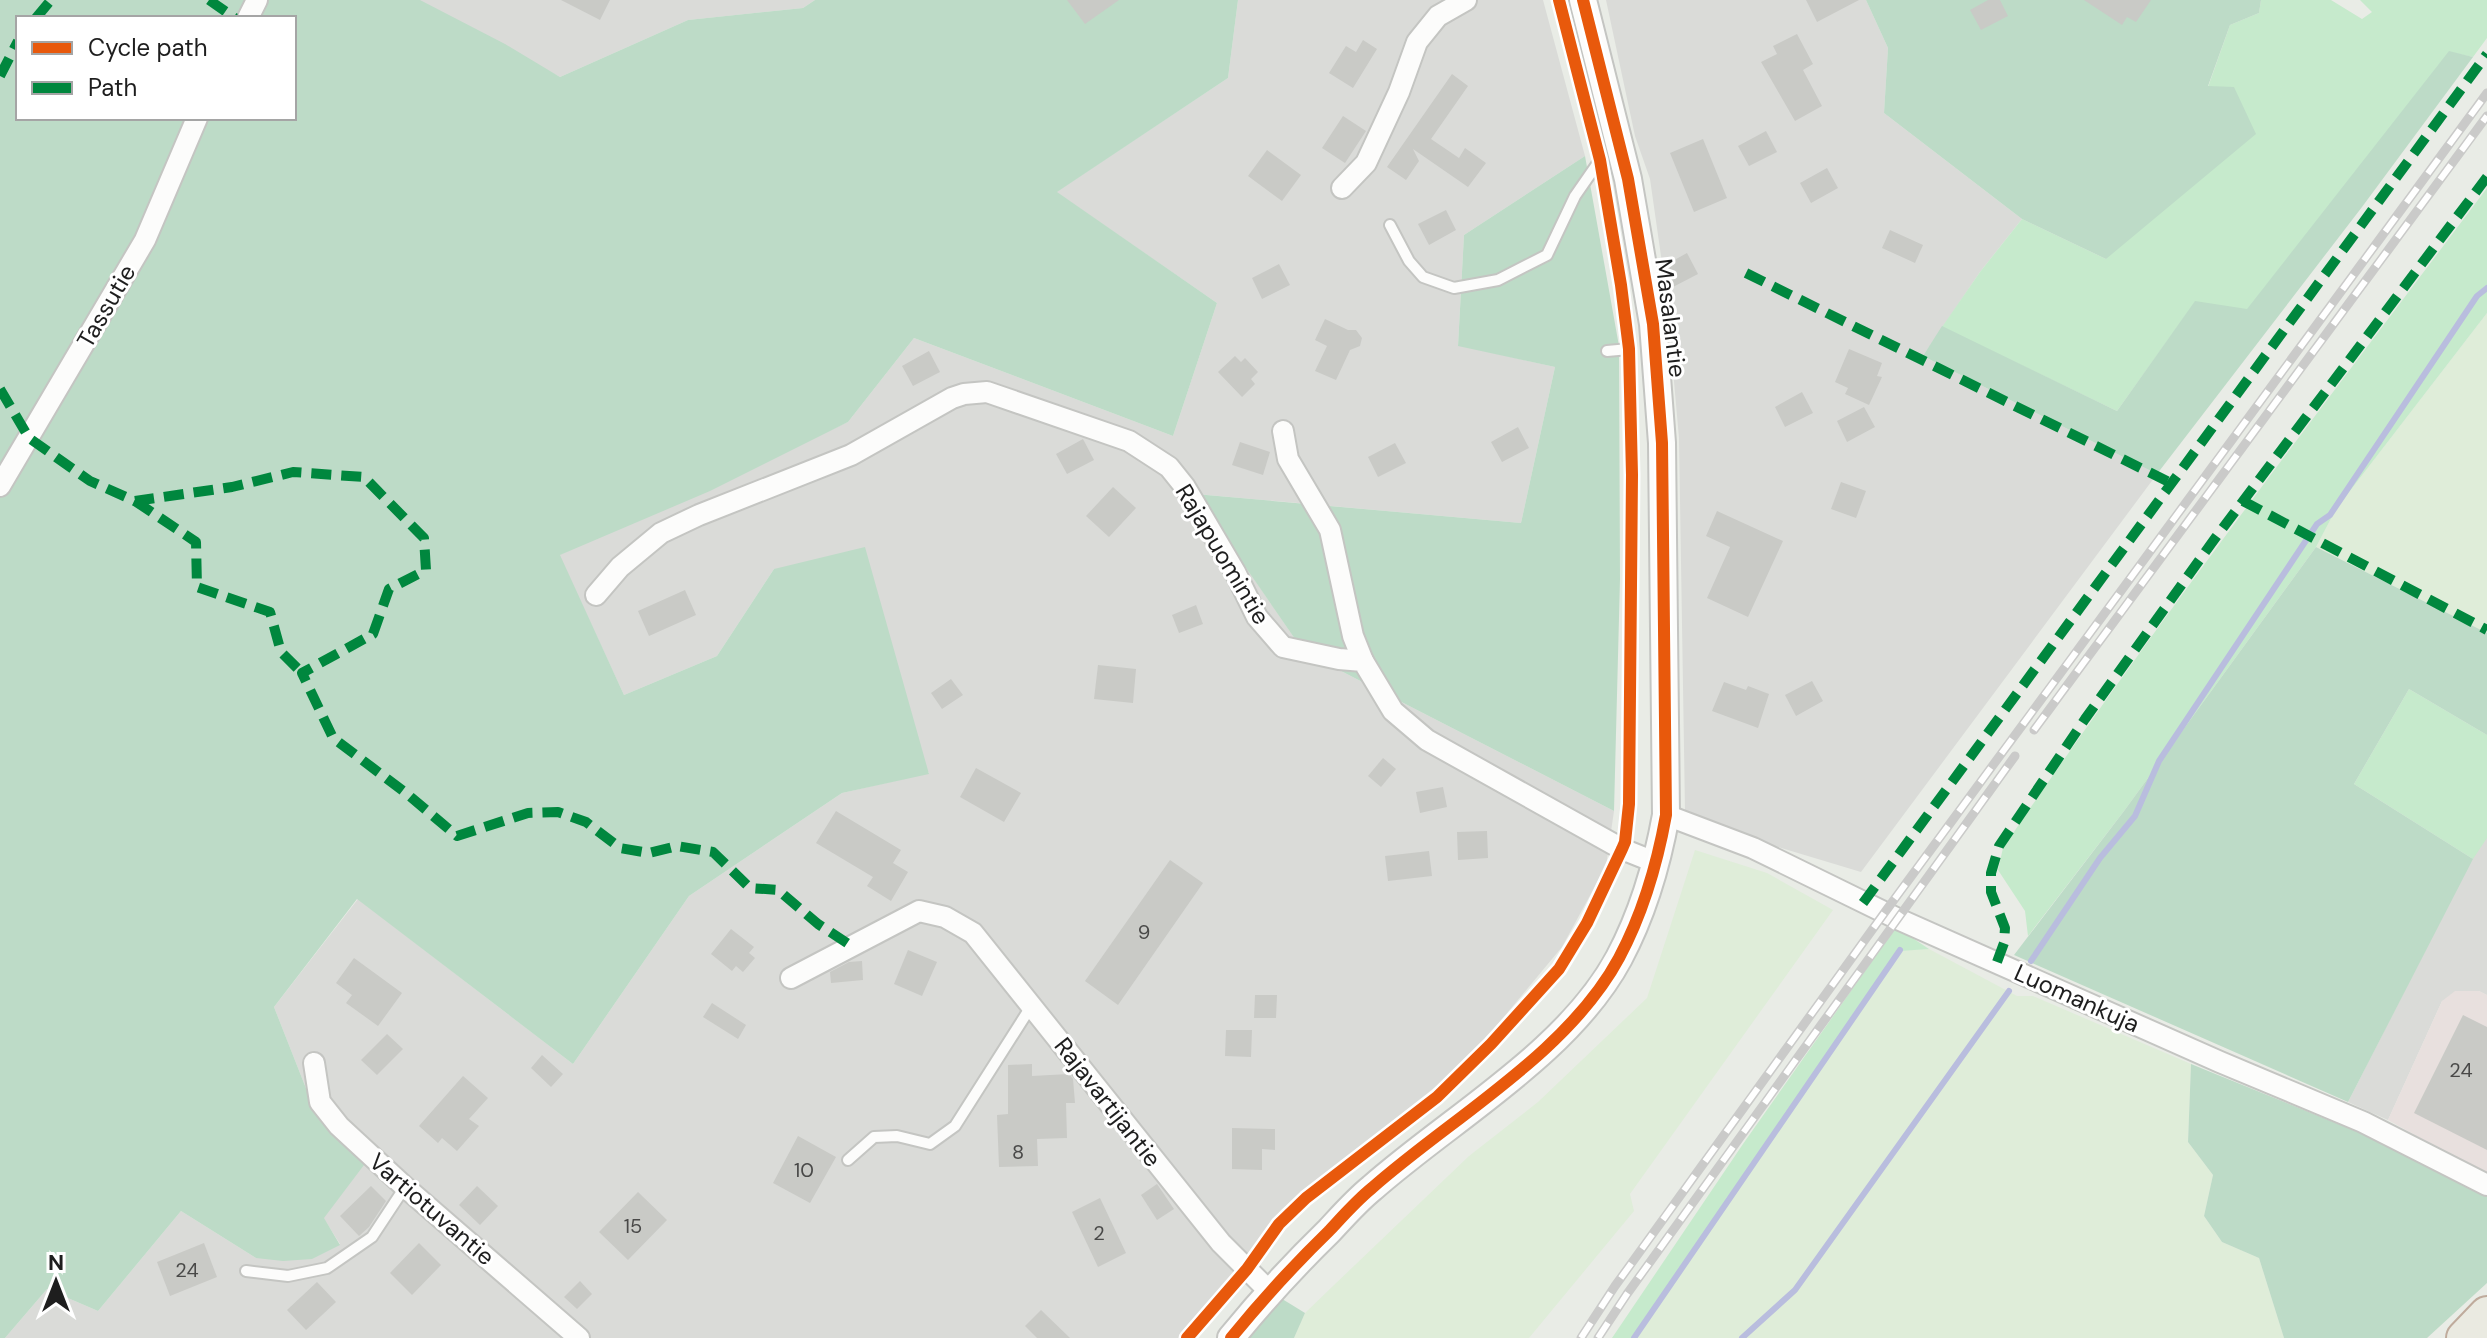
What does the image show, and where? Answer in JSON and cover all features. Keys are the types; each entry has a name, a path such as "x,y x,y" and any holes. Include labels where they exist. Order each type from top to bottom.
{"highway":[{"path":"2464,1338 2487,1314"}],"street":[{"path":"1342,188 1366,163 1399,92 1417,42 1438,16 1466,0"},
{"name":"Masalantie","path":"1231,1338 1269,1291 1369,1190 1535,1057 1564,1029 1596,993 1618,960 1657,863 1666,815 1662,443 1653,324 1628,179 1585,1"},
{"name":"Tassutie","path":"0,486 145,240 196,120"},
{"name":"Rajapuomintie","path":"596,595 620,567 661,533 851,455 952,398 987,392 1129,441 1169,467 1200,512 1257,617 1283,647 1363,661"},
{"path":"1283,431 1288,459 1330,530 1353,636 1363,661 1393,711 1427,740 1622,849 1657,863"},
{"name":"Luomankuja","path":"1666,815 1753,848 1898,919 2363,1122 2487,1185"},
{"name":"Rajavartijantie","path":"791,978 919,911 945,917 973,933 1221,1243 1269,1291"},
{"name":"Vartiotuvantie","path":"314,1063 320,1102 339,1126 579,1338"}],"lane":[{"path":"1390,225 1409,261 1423,277 1454,288 1498,280 1547,255 1575,196 1600,160"},
{"path":"1607,351 1629,349"},
{"path":"848,1160 874,1137 897,1136 930,1144 955,1126 1032,1005"},
{"path":"246,1271 288,1276 327,1268 372,1237 405,1187"}],"shaded area":[{"path":"417,0 815,0 803,8 688,20 560,77"},
{"path":"1238,0 1543,0 1585,156 1464,235 1458,345 1555,367 1521,523 1196,494 1304,652 1614,811 1606,866 1562,947 1493,1030 1439,1084 1282,1209 1185,1338 5,1338 47,1289 98,1311 181,1211 256,1258 340,1244 324,1219 311,1101 274,1007 358,899 573,1064 689,896 842,793 929,773 774,569 717,656 624,695 559,555 848,422 914,338 1173,436 1217,303 1056,192 1228,78"},
{"path":"1606,0 1866,0 1888,48 1884,113 2022,219 1980,272 1923,356 2157,474 1861,872 1768,844 1685,810 1679,438 1666,291 1650,179 1635,136"},
{"path":"2487,735 2487,995 2479,991 2442,1001 2388,1120 2348,1102 2472,859"},
{"path":"2455,991 2479,991 2487,995 2487,1175 2388,1120 2442,1001"}],"green space":[{"path":"0,0 420,0 505,44 560,77 688,20 803,8 815,0 1238,0 1228,78 1057,192 1217,303 1173,436 914,338 848,422 710,491 560,555 624,695 717,656 774,569 865,547 929,774 842,793 689,896 573,1064 357,899 274,1007 311,1101 367,1161 324,1218 340,1245 312,1259 283,1261 256,1258 181,1211 98,1311 47,1289 5,1338 0,1338"},
{"path":"1866,0 2261,0 2259,13 2230,25 2208,86 2234,87 2256,134 2106,259 2022,219 1884,113 1888,48"},
{"path":"2261,0 2331,0 2362,19 2372,12 2360,0 2487,0 2487,38 2473,57 2449,52 2247,310 2195,302 2117,411 1942,327 2022,219 2106,259 2208,87 2230,25 2259,13"},
{"path":"2449,51 2473,57 2157,474 1923,356 1942,326 2117,411 2195,301 2247,309"},
{"path":"1585,156 1619,346 1620,579 1614,811 1304,652 1195,494 1521,523 1555,367 1458,346 1464,235"},
{"path":"2487,188 2487,313 2336,509 2316,547 2124,811 2028,936 2025,911 1998,870 2003,848 2180,597"},
{"path":"2487,313 2487,633 2316,547 2336,509"},
{"path":"2316,547 2487,633 2487,735 2409,689 2354,784 2473,859 2348,1102 2014,955 2124,811"},
{"path":"2409,689 2487,735 2487,838 2473,859 2354,784"},
{"path":"1695,850 1767,873 1833,910 1630,1194 1634,1211 1529,1338 1294,1338 1305,1313 1333,1286 1469,1156 1538,1102 1647,998"},
{"path":"1896,927 1929,949 1900,951 1634,1338 1612,1338 1743,1144"},
{"path":"1929,949 2017,996 2033,996 2191,1064 2188,1142 2213,1175 2204,1216 2222,1242 2259,1258 2284,1338 1634,1338 1900,950"},
{"path":"2191,1064 2380,1141 2487,1196 2487,1283 2427,1338 2284,1338 2259,1258 2222,1242 2204,1216 2213,1175 2188,1142"},
{"path":"1269,1291 1305,1313 1294,1338 1231,1338"}],"building":[{"path":"561,0 610,0 600,20"},
{"path":"1067,0 1119,0 1085,24"},
{"path":"1806,0 1859,0 1817,22"},
{"path":"1988,0 2000,0 2008,16 1981,30 1970,10"},
{"path":"2084,0 2151,0 2136,22 2127,17 2122,25"},
{"path":"1797,34 1813,64 1803,70 1822,106 1795,121 1761,62 1777,54 1773,46"},
{"path":"1363,40 1377,49 1353,88 1329,73 1346,46 1356,52"},
{"path":"1452,74 1468,86 1431,139 1459,158 1465,148 1486,163 1468,187 1413,149 1419,161 1406,180 1387,167"},
{"path":"1343,116 1366,131 1345,163 1322,148"},
{"path":"1766,131 1777,152 1749,166 1738,146"},
{"path":"1703,139 1727,198 1694,212 1670,153"},
{"path":"1267,150 1301,175 1282,201 1248,176"},
{"path":"1827,168 1838,188 1811,203 1800,183"},
{"path":"1446,210 1456,230 1429,245 1418,224"},
{"path":"1890,230 1923,245 1915,263 1882,248"},
{"path":"1687,253 1698,274 1671,288 1660,268"},
{"path":"1279,264 1290,285 1262,299 1252,278"},
{"path":"1325,319 1348,330 1356,330 1362,338 1360,346 1350,350 1336,380 1315,371 1327,346 1315,340"},
{"path":"1849,349 1882,363 1877,376 1882,377 1869,405 1845,394 1848,388 1835,382"},
{"path":"929,351 940,372 913,386 902,366"},
{"path":"1235,356 1241,362 1245,358 1258,372 1251,379 1255,384 1242,397 1218,372"},
{"path":"1802,392 1813,413 1785,427 1775,407"},
{"path":"1864,407 1875,427 1847,442 1837,421"},
{"path":"1518,427 1529,448 1502,462 1491,442"},
{"path":"1083,439 1094,460 1067,474 1056,454"},
{"path":"1240,442 1270,452 1263,475 1232,465"},
{"path":"1395,443 1406,463 1378,477 1368,457"},
{"path":"1841,482 1866,491 1856,518 1831,509"},
{"path":"1113,487 1136,508 1109,537 1086,516"},
{"path":"1717,511 1783,541 1748,617 1707,598 1730,547 1706,536"},
{"path":"685,590 696,615 649,636 638,611"},
{"path":"1196,605 1203,624 1179,633 1172,615"},
{"path":"1098,665 1136,669 1133,703 1094,699"},
{"path":"951,679 963,695 942,709 931,693"},
{"path":"1812,681 1823,701 1796,716 1785,695"},
{"path":"1724,682 1769,694 1758,728 1712,711"},
{"path":"1383,758 1396,769 1381,787 1368,776"},
{"path":"976,768 1021,793 1004,822 960,797"},
{"path":"1443,787 1447,807 1420,813 1416,792"},
{"path":"836,811 901,850 893,863 908,872 891,901 867,886 873,877 816,843"},
{"path":"1487,831 1488,858 1458,860 1457,832"},
{"path":"1429,851 1432,876 1388,881 1385,856"},
{"path":"1170,860 1203,883 1118,1005 1085,981"},
{"path":"731,929 754,947 749,953 755,958 743,972 736,966 732,971 711,954"},
{"path":"908,950 937,962 922,996 894,984"},
{"path":"354,958 402,993 378,1026 346,1003 352,995 336,983"},
{"path":"862,961 863,980 831,983 830,972 849,962"},
{"path":"1255,995 1277,995 1276,1018 1254,1018"},
{"path":"712,1003 746,1025 738,1039 703,1017"},
{"path":"2463,1015 2487,1027 2487,1150 2414,1113"},
{"path":"1226,1030 1252,1030 1251,1057 1225,1056"},
{"path":"387,1034 403,1049 377,1075 361,1060"},
{"path":"542,1055 563,1074 551,1087 531,1068"},
{"path":"1032,1064 1032,1076 1069,1074 1073,1079 1075,1103 1066,1103 1067,1138 1037,1139 1038,1166 999,1167 997,1115 1008,1114 1008,1065"},
{"path":"463,1076 488,1098 469,1119 479,1126 457,1151 442,1138 438,1143 419,1126"},
{"path":"1232,1128 1275,1129 1275,1150 1262,1149 1262,1170 1232,1169"},
{"path":"798,1136 836,1157 810,1203 773,1183"},
{"path":"1157,1184 1174,1209 1157,1220 1141,1195"},
{"path":"371,1186 386,1201 369,1227 359,1236 340,1216"},
{"path":"477,1186 498,1206 480,1225 459,1205"},
{"path":"638,1192 667,1220 628,1260 599,1232"},
{"path":"1100,1198 1126,1253 1098,1267 1072,1212"},
{"path":"204,1243 217,1277 170,1296 157,1262"},
{"path":"419,1243 441,1265 412,1295 390,1273"},
{"path":"580,1281 592,1294 577,1309 564,1297"},
{"path":"317,1282 336,1302 306,1330 287,1310"},
{"path":"1041,1310 1070,1338 1037,1338 1025,1326"}],"waterway":[{"path":"2031,961 2100,858 2135,816 2159,761 2317,524 2330,515 2477,296 2487,288"},
{"path":"1634,1338 1900,950"},
{"path":"1742,1338 1795,1290 2009,991"}],"railway":[{"path":"1581,1338 1615,1286 1885,912 2487,93"},
{"path":"2034,730 2487,116"},
{"path":"1598,1338 2015,756"}],"marked path":[{"path":"38,16 51,0"},
{"path":"209,0 232,16"},
{"path":"0,76 16,45"},
{"path":"1863,903 2487,54"},
{"path":"1997,962 2004,943 2005,928 1991,892 1991,873 1999,846 2085,719 2216,537 2487,177"},
{"path":"1746,273 2171,483"},
{"path":"0,389 29,438 90,481 135,501 232,487 293,472 364,477 424,538 426,570 389,589 373,634 302,673 333,738 457,836 528,813 558,812 586,822 620,848 649,853 677,846 713,852 750,888 778,890 818,924 853,947"},
{"path":"135,501 196,542 197,587 270,612 281,652 302,673"},
{"path":"2243,501 2487,630"}],"cycle path":[{"path":"1187,1338 1247,1269 1279,1224 1306,1198 1437,1097 1491,1044 1559,969 1587,923 1625,842 1629,804 1632,475 1629,349 1600,160 1559,0"},
{"path":"1231,1338 1278,1283 1360,1198 1506,1082 1570,1024 1597,992 1619,958 1654,870 1666,815 1662,443 1653,324 1628,179 1583,0"}]}
